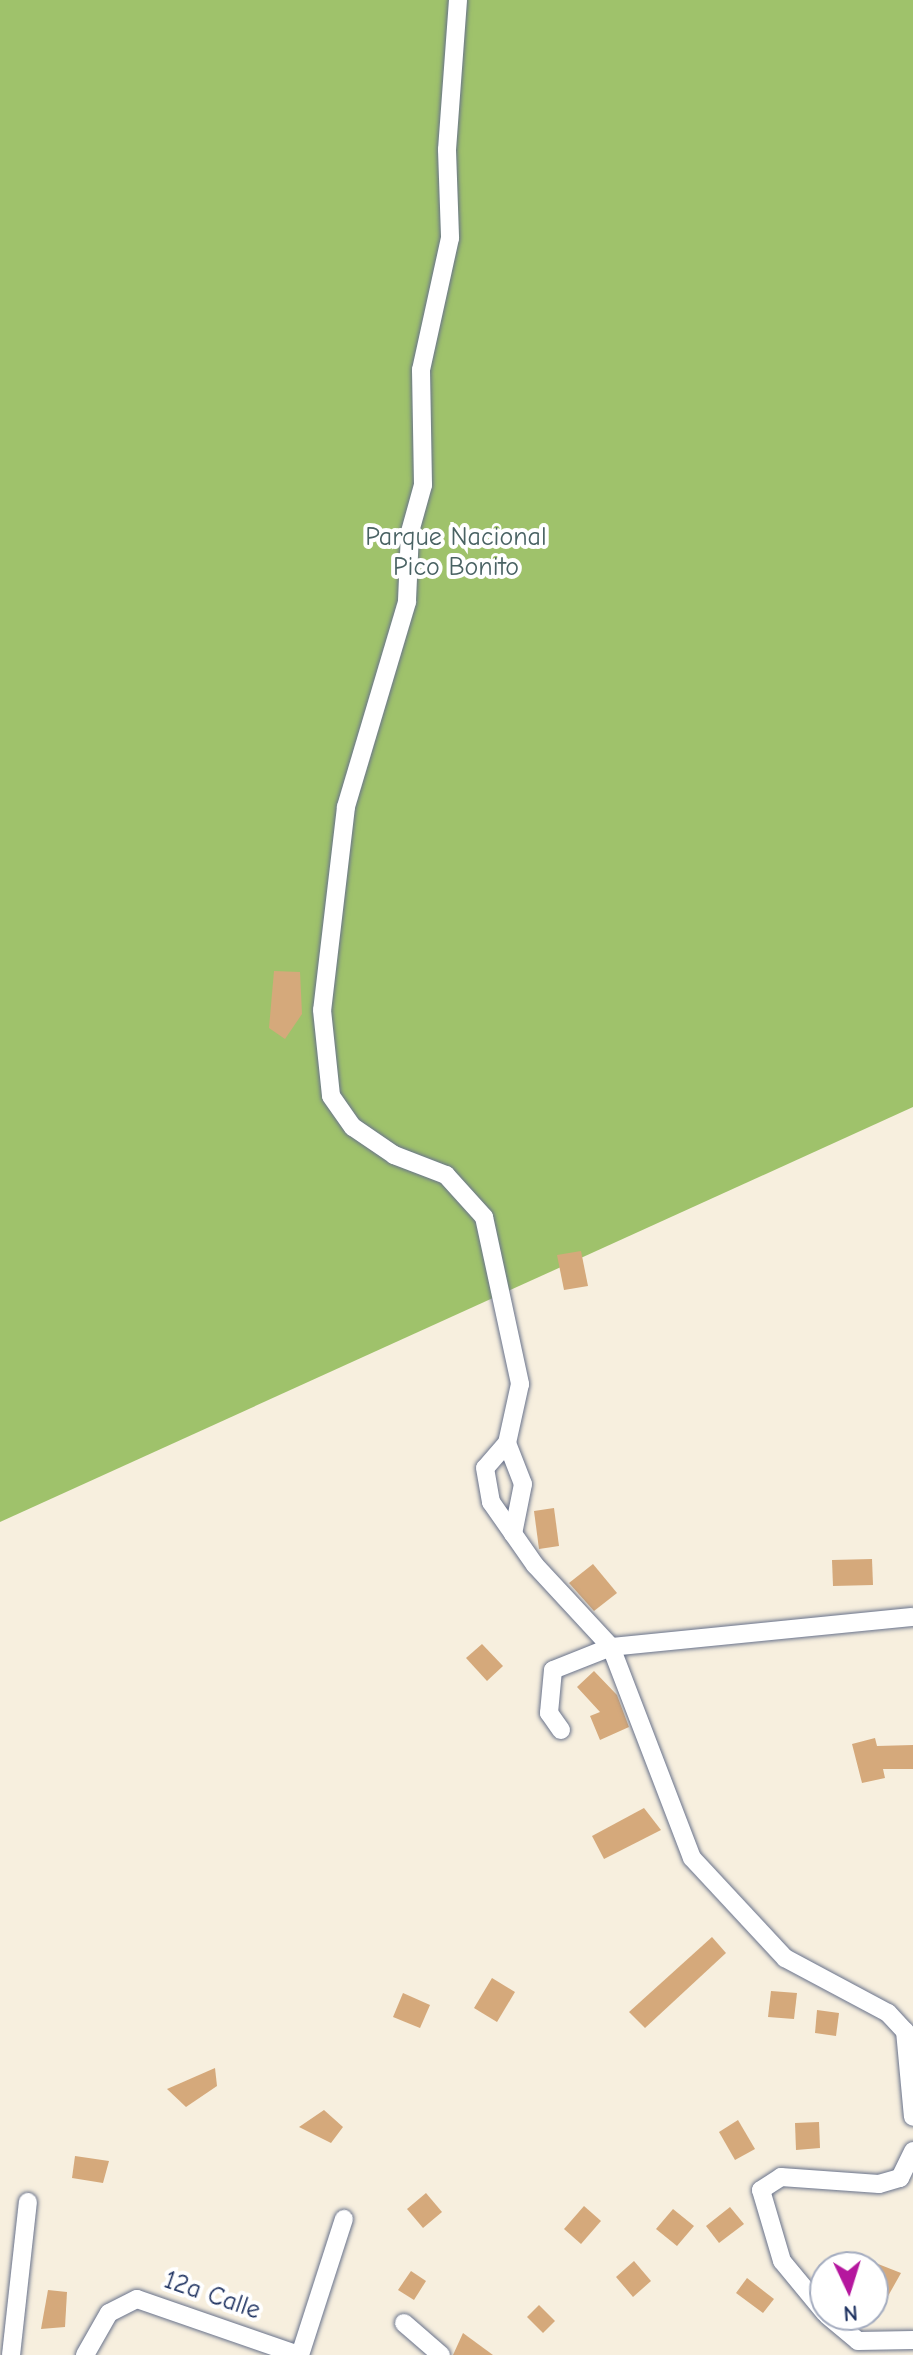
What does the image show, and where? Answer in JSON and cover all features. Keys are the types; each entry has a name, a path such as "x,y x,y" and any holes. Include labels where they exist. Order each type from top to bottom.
{"street":[{"path":"458,0 447,150 450,238 421,370 423,485 410,532 407,602 346,807 322,1040 331,1096 353,1127 394,1155 446,1175 484,1217 520,1384 507,1443 485,1468 483,1484 513,1534 611,1647 692,1858 785,1958 909,2026 913,2117"},
{"path":"507,1443 523,1484 513,1534"},
{"path":"561,1730 549,1713 553,1670 611,1647 913,1617"},
{"path":"809,2294 782,2261 761,2190 781,2177 879,2184 900,2178 913,2151"},
{"path":"11,2355 28,2202"},
{"path":"300,2355 344,2219"},
{"name":"12a Calle","path":"85,2355 109,2313 137,2299 300,2355"},
{"path":"404,2323 441,2355"},
{"path":"846,2331 858,2341 913,2340"}],"green space":[{"name":"Parque Nacional Pico Bonito","path":"0,0 913,0 913,1107 0,1522"}],"building":[{"path":"274,971 300,972 302,1014 285,1039 269,1028"},
{"path":"581,1251 588,1286 564,1290 557,1255"},
{"path":"554,1508 559,1546 539,1549 534,1511"},
{"path":"872,1559 873,1585 833,1586 832,1560"},
{"path":"593,1564 617,1593 594,1611 569,1583"},
{"path":"482,1644 503,1666 487,1681 466,1658"},
{"path":"594,1671 617,1695 629,1727 600,1740 590,1716 600,1712 577,1687"},
{"path":"875,1738 877,1746 913,1745 913,1769 883,1769 885,1778 862,1783 852,1744"},
{"path":"644,1808 661,1830 604,1859 592,1836"},
{"path":"712,1937 726,1953 645,2028 629,2012"},
{"path":"492,1978 515,1992 497,2022 474,2008"},
{"path":"771,1991 797,1993 794,2019 768,2017"},
{"path":"403,1993 430,2005 420,2028 393,2017"},
{"path":"817,2010 839,2013 836,2036 815,2033"},
{"path":"215,2068 217,2086 186,2107 167,2089"},
{"path":"324,2110 343,2127 331,2143 299,2127"},
{"path":"738,2120 755,2149 735,2160 719,2132"},
{"path":"819,2122 820,2148 796,2150 795,2123"},
{"path":"75,2156 109,2161 103,2183 72,2178"},
{"path":"426,2193 442,2212 423,2228 407,2209"},
{"path":"584,2206 601,2221 581,2244 564,2229"},
{"path":"730,2207 744,2224 719,2243 706,2226"},
{"path":"673,2209 694,2226 677,2246 656,2229"},
{"path":"634,2261 651,2281 633,2297 616,2277"},
{"path":"889,2268 901,2273 889,2294"},
{"path":"411,2271 426,2281 414,2300 398,2290"},
{"path":"747,2278 774,2299 763,2313 736,2293"},
{"path":"48,2290 67,2292 65,2327 41,2329"},
{"path":"539,2305 555,2321 543,2333 527,2317"},
{"path":"463,2333 493,2355 453,2355"}]}
